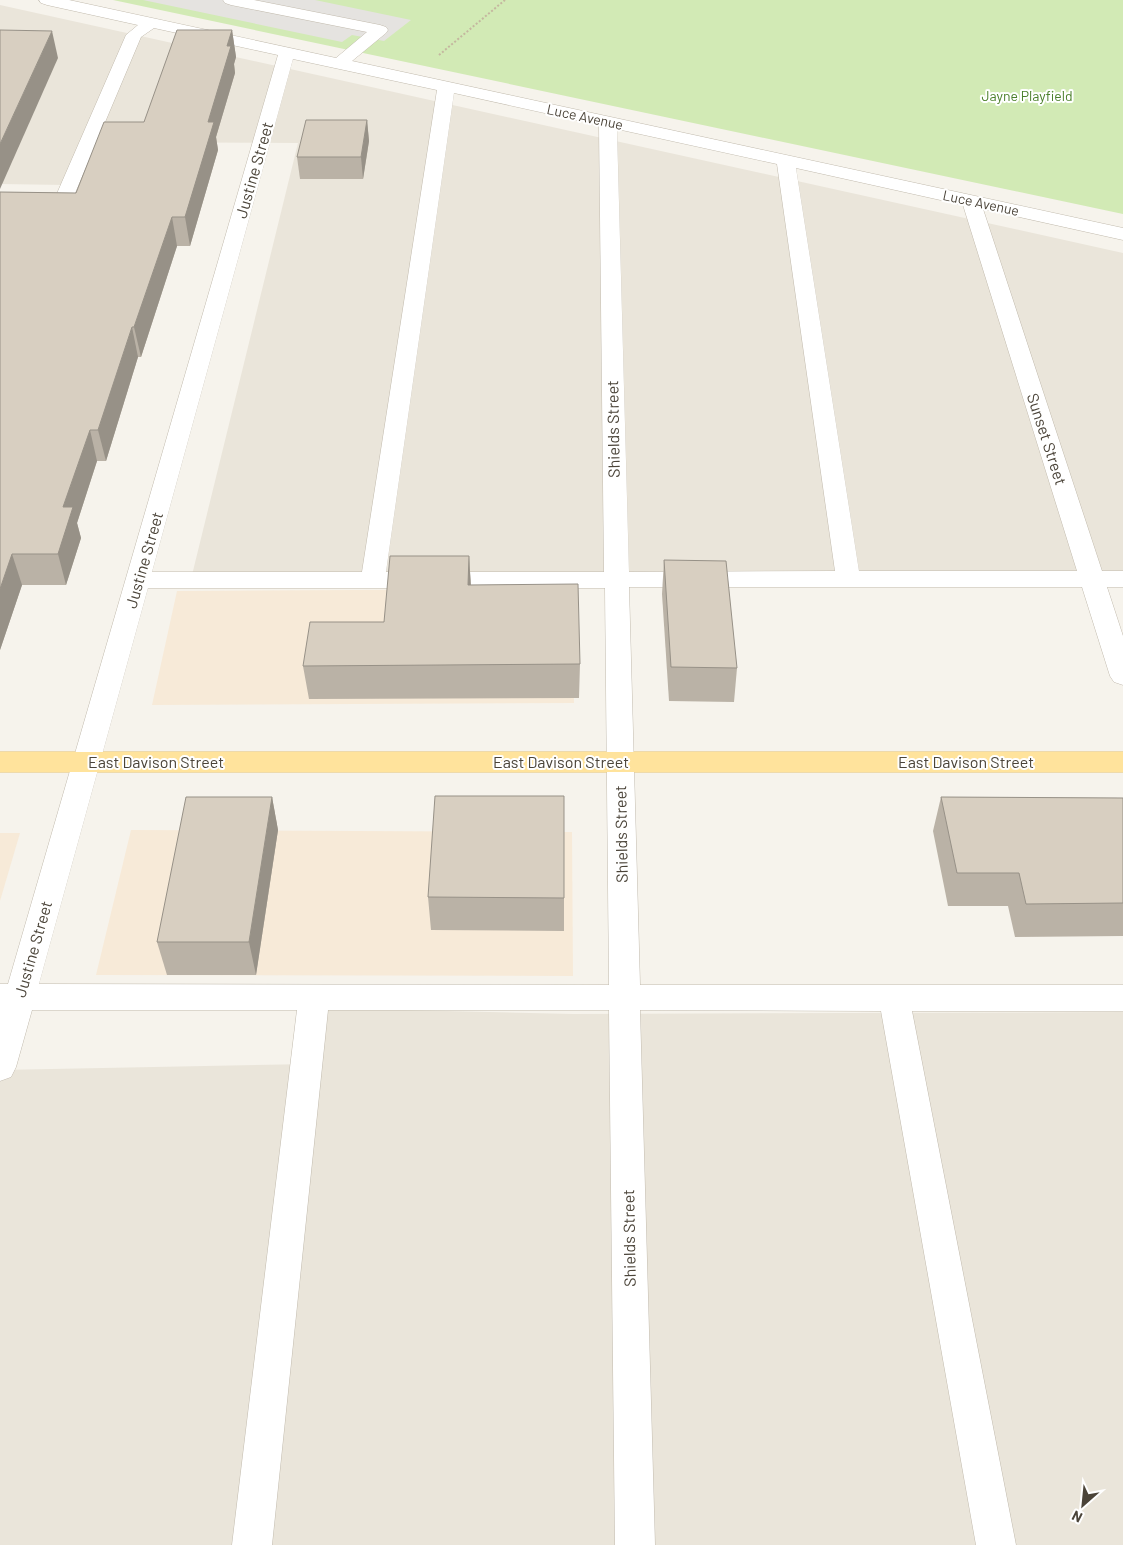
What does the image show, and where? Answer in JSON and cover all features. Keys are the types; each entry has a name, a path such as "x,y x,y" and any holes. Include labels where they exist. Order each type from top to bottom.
{"main road":[{"name":"East Davison Street","path":"0,762 1123,762"}],"street":[{"name":"Luce Avenue","path":"47,0 1123,234"},
{"path":"231,0 380,30 339,64"},
{"path":"64,198 134,35 151,23"},
{"name":"Justine Street","path":"0,1067 10,997 87,762 287,52"},
{"path":"373,579 446,87"},
{"name":"Shields Street","path":"608,122 635,1545"},
{"path":"786,161 848,579"},
{"name":"Sunset Street","path":"970,201 1123,676"},
{"path":"138,580 1123,579"},
{"path":"10,997 1123,998"},
{"path":"252,1545 314,998"},
{"path":"894,999 996,1545"}],"path":[{"path":"410,80 505,0"}],"shaded area":[{"path":"143,0 315,0 411,20 384,41 352,35 342,42"},
{"path":"0,5 1123,253 1123,575 192,575 298,143 85,142 66,185 0,184"},
{"path":"571,589 574,703 152,705 177,591"},
{"path":"131,830 572,832 573,976 96,975"},
{"path":"0,833 20,833 0,901"},
{"path":"319,1008 573,1014 1123,1012 1123,1545 0,1545 0,1070 310,1064"}],"green space":[{"name":"Jayne Playfield","path":"113,0 1123,0 1123,214"}],"building":[{"path":"0,30 52,31 0,144"},
{"path":"177,30 232,30 227,46 231,46 208,122 214,122 185,217 172,217 134,327 132,327 98,430 90,430 63,507 73,507 58,554 12,554 0,589 0,192 76,193 104,122 144,122"},
{"path":"306,120 367,120 361,157 297,157"},
{"path":"390,556 469,556 468,585 578,584 580,664 303,666 310,622 384,622"},
{"path":"664,560 726,561 737,668 671,667"},
{"path":"435,796 564,796 564,898 428,897"},
{"path":"186,797 272,797 249,942 157,942"},
{"path":"941,797 1123,798 1123,903 1026,904 1019,873 957,873"}]}
